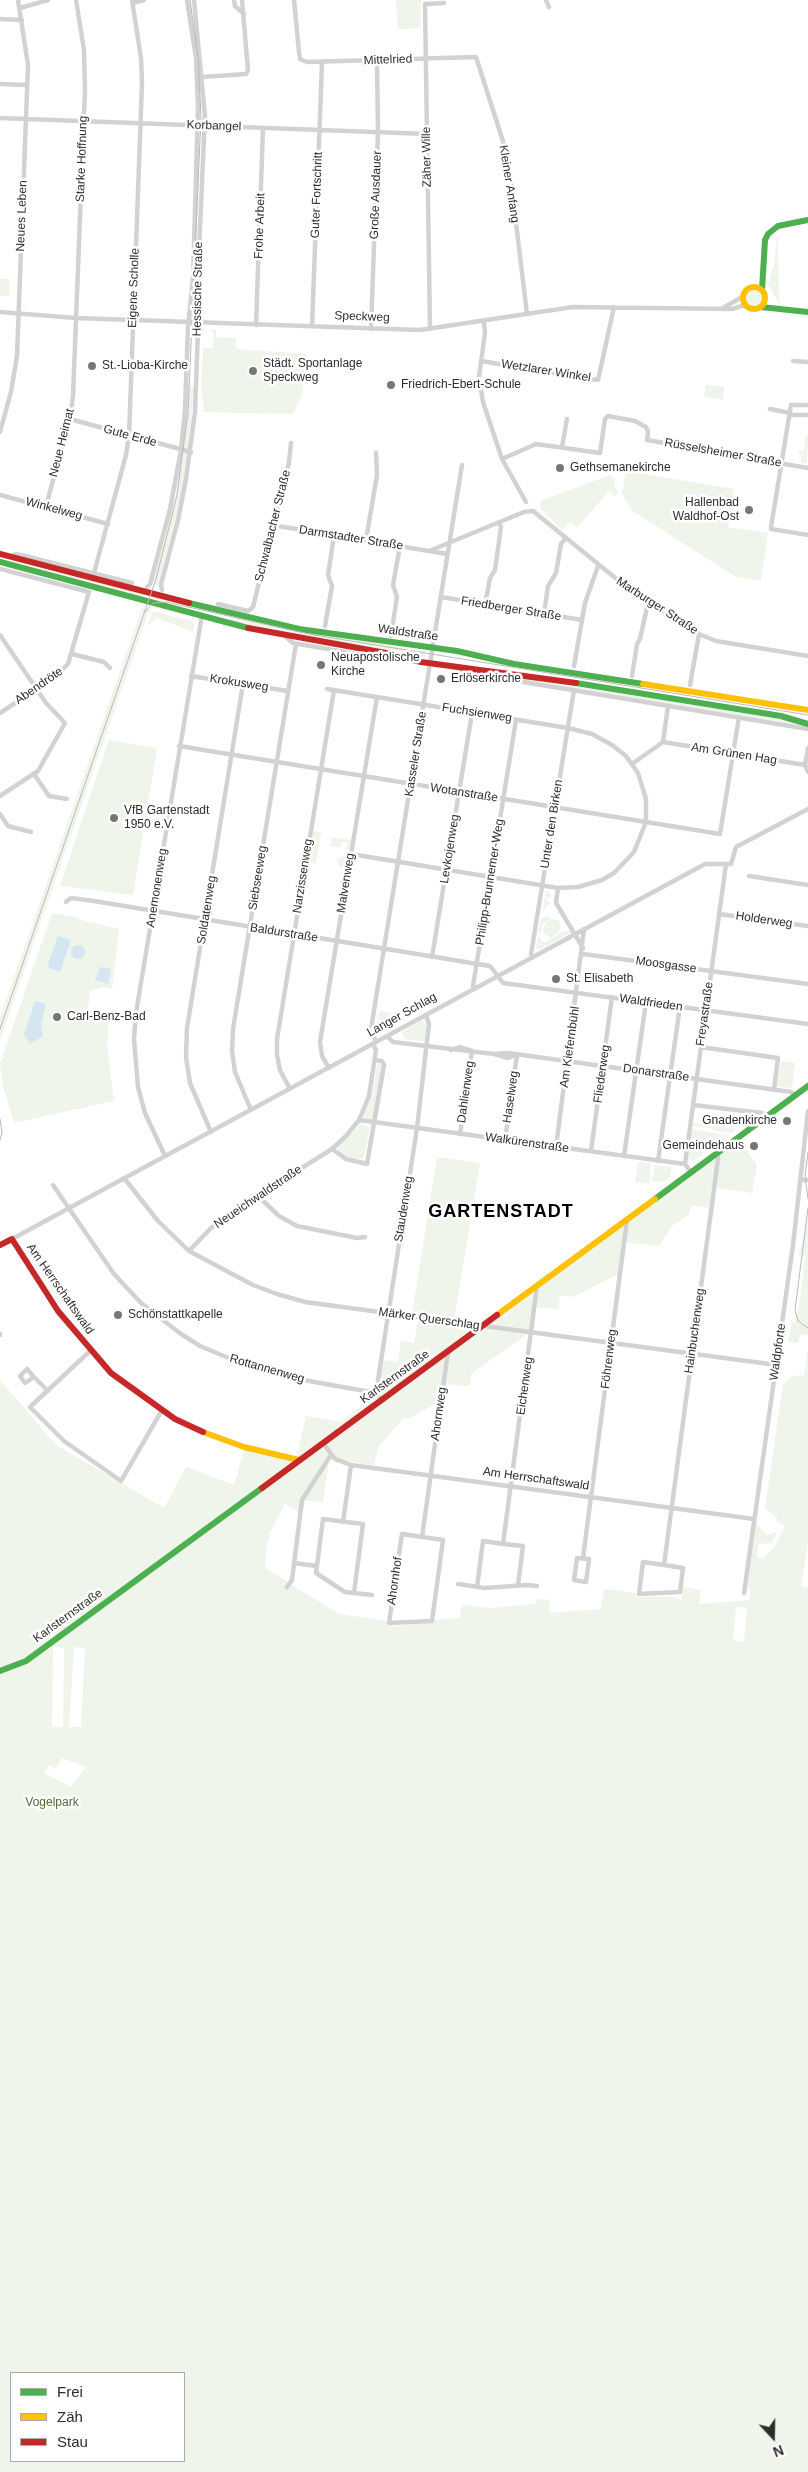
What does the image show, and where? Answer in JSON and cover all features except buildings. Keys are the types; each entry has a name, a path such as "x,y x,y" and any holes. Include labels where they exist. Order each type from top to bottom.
{"main road":[{"path":"776,309 765,300 762,290 766,240 770,232 782,225 808,220"},
{"path":"762,290 754,287 764,268"},
{"name":"Speckweg","path":"742,298 747,288 754,287"},
{"path":"742,298 744,305"},
{"path":"761,307 765,300"},
{"name":"Speckweg","path":"744,305 750,309 761,307 808,312"},
{"name":"Waldstraße","path":"0,554 124,586 139,587 169,598 299,629 433,648 548,669 808,710"},
{"name":"Waldstraße","path":"0,562 202,616 285,636 431,663 453,664 771,715 808,724"},
{"path":"89,592 97,588"},
{"path":"162,590 169,598"},
{"path":"202,606 218,604"},
{"name":"Karlsternstraße","path":"0,1671 26,1661 808,1086"},
{"path":"797,1094 808,1094"},
{"name":"Langer Schlag","path":"0,1245 12,1239"},
{"name":"Am Herrschaftswald","path":"12,1239 58,1311 90,1352 130,1389 186,1424 227,1442 299,1460"}],"street":[{"name":"Neues Leben","path":"0,432 14,375 18,313 27,52 18,0"},
{"path":"20,8 48,0"},
{"name":"Starke Hoffnung","path":"76,0 84,58 84,122 76,318"},
{"path":"132,2 144,0"},
{"name":"Hessische Straße","path":"139,587 150,584 170,509 181,450 192,278 197,126 197,78 187,0"},
{"name":"Hessische Straße","path":"162,590 161,584 181,508 191,452 198,322 197,294 204,126 202,78 194,0"},
{"path":"234,0 235,6 244,14"},
{"path":"202,78 246,74 242,0"},
{"name":"Mittelried","path":"294,0 300,59 307,62 476,57"},
{"path":"546,0 549,7"},
{"name":"Eigene Scholle","path":"94,573 129,436 141,124 141,58 132,2"},
{"name":"Zäher Wille","path":"430,329 425,4 444,3"},
{"path":"0,19 22,20"},
{"name":"Kleiner Anfang","path":"476,57 508,157 527,314"},
{"name":"Große Ausdauer","path":"370,329 378,132 377,61"},
{"name":"Guter Fortschritt","path":"312,326 322,63"},
{"path":"0,84 27,85"},
{"name":"Korbangel","path":"0,118 427,134"},
{"name":"Frohe Arbeit","path":"256,325 263,128"},
{"name":"Speckweg","path":"722,309 742,298"},
{"name":"Speckweg","path":"0,312 76,318 370,329 430,329 573,307 722,309 744,305"},
{"name":"Wetzlarer Winkel","path":"481,361 598,380 614,307"},
{"name":"Neue Heimat","path":"46,506 70,420 73,396 76,318"},
{"path":"484,322 481,391 502,459 526,502"},
{"path":"793,361 808,362"},
{"path":"808,405 791,405 771,529 808,536"},
{"path":"770,410 808,415"},
{"name":"Rüsselsheimer Straße","path":"502,459 536,444 600,453 605,418 608,416 635,421 646,427 648,432 647,440 808,468"},
{"path":"562,447 567,419"},
{"name":"Gute Erde","path":"70,420 191,452"},
{"name":"Schwalbacher Straße","path":"218,604 248,611 252,609 290,458 291,443"},
{"path":"366,540 376,475 376,453"},
{"name":"Kasseler Straße","path":"374,1043 371,1029 462,465"},
{"name":"Winkelweg","path":"0,495 108,524"},
{"name":"Darmstadter Straße","path":"429,551 528,511"},
{"name":"Marburger Straße","path":"528,511 538,514 598,566 648,603 699,634 716,641 808,656"},
{"path":"485,605 490,578 494,570 501,527 499,523"},
{"name":"Darmstadter Straße","path":"272,525 447,554"},
{"path":"325,626 332,586 328,575 334,536"},
{"path":"544,614 548,586 556,573 561,544 565,539"},
{"path":"390,636 397,597 394,585 400,546"},
{"name":"Waldstraße","path":"9,557 16,554 26,556 94,573 139,587"},
{"path":"574,666 589,588 598,566"},
{"path":"0,569 89,592"},
{"path":"153,573 163,576"},
{"name":"Abendröte","path":"0,713 63,671 72,654 89,592"},
{"name":"Friedberger Straße","path":"440,597 582,620"},
{"path":"632,676 637,644 640,639 648,603"},
{"name":"Anemonenweg","path":"165,1156 145,1113 135,1064 136,1013 202,616"},
{"path":"0,634 36,689 65,723 44,761 34,774 0,796"},
{"path":"690,685 699,634"},
{"name":"Waldstraße","path":"285,636 296,644 386,658 396,656"},
{"name":"Siebseeweg","path":"251,1110 235,1072 232,1051 233,1029 296,644"},
{"name":"Abendröte","path":"72,654 104,662 110,668"},
{"name":"Waldstraße","path":"453,664 462,672 808,729"},
{"name":"Krokusweg","path":"191,676 288,691"},
{"name":"Soldatenweg","path":"210,1132 190,1083 186,1057 187,1028 243,684"},
{"name":"Fuchsienweg","path":"326,689 568,728 592,734 608,742 619,750 632,764"},
{"name":"Narzissenweg","path":"290,1089 280,1070 277,1055 277,1039 334,690"},
{"name":"Unter den Birken","path":"533,957 531,954 574,690"},
{"name":"Malvenweg","path":"329,1068 322,1056 320,1042 377,697"},
{"path":"351,854 558,888 591,884 614,873 634,852 646,822 645,793 632,764 663,742 668,706"},
{"name":"Levkojenweg","path":"432,957 472,713"},
{"path":"734,754 739,718"},
{"name":"Philipp-Brunnemer-Weg","path":"473,986 516,720"},
{"name":"Am Grünen Hag","path":"663,742 805,765"},
{"name":"Wotanstraße","path":"179,746 720,834 734,754"},
{"path":"808,748 805,765 808,772"},
{"path":"34,774 49,796 67,799"},
{"path":"726,864 731,864 736,847 808,809"},
{"path":"0,814 8,826 31,832"},
{"name":"Langer Schlag","path":"12,1239 705,864 726,864"},
{"name":"Freyastraße","path":"685,1164 726,864"},
{"path":"749,876 808,885"},
{"path":"558,888 556,903 584,948"},
{"name":"Baldurstraße","path":"66,902 71,898 490,966 498,976"},
{"name":"Holderweg","path":"719,914 808,926"},
{"name":"Am Kiefernbühl","path":"556,1147 584,948 584,929"},
{"name":"Moosgasse","path":"583,954 808,984"},
{"name":"Waldfrieden","path":"498,976 503,983 808,1024"},
{"name":"Fliederweg","path":"591,1152 612,997"},
{"path":"624,1156 646,1002"},
{"path":"658,1160 680,1006"},
{"name":"Staudenweg","path":"376,1393 417,1128 429,1024 426,1015"},
{"name":"Donarstraße","path":"387,1036 393,1042 451,1050 459,1047 469,1048 472,1051 508,1058 516,1054 774,1089 797,1094"},
{"name":"Neueichwaldstraße","path":"189,1251 211,1228 332,1149 359,1120 369,1096 376,1050 374,1043"},
{"path":"701,1047 778,1058 774,1089"},
{"name":"Dahlienweg","path":"460,1134 472,1051"},
{"name":"Haselweg","path":"505,1140 516,1054"},
{"name":"Neueichwaldstraße","path":"332,1149 346,1159 367,1164 384,1064 382,1061 375,1060"},
{"path":"693,1105 762,1113 765,1118"},
{"name":"Waldpforte","path":"744,1593 776,1365 808,1111"},
{"name":"Walkürenstraße","path":"359,1120 685,1164"},
{"name":"Hainbuchenweg","path":"664,1565 718,1160 717,1154"},
{"path":"685,1164 691,1172"},
{"name":"Märker Querschlag","path":"124,1178 159,1223 189,1251 253,1285 277,1294 305,1302 776,1365"},
{"path":"800,1180 808,1180"},
{"name":"Rottannenweg","path":"53,1185 114,1274 141,1303 181,1334 200,1346 248,1366 287,1377 376,1393"},
{"path":"258,1196 279,1216 297,1226 357,1238 365,1237"},
{"name":"Föhrenweg","path":"583,1558 627,1220"},
{"name":"Eichenweg","path":"503,1544 537,1286"},
{"path":"90,1352 30,1408 64,1441 121,1481 162,1410"},
{"name":"Ahornweg","path":"431,1476 448,1352"},
{"path":"34,1377 48,1391"},
{"path":"376,1393 382,1401"},
{"name":"Am Herrschaftswald","path":"323,1443 331,1455 342,1463 351,1465 754,1519"},
{"path":"287,1587 292,1580 302,1500 331,1455"},
{"path":"343,1522 351,1465"},
{"path":"422,1537 431,1476"},
{"path":"354,1593 363,1524 323,1519 316,1573 345,1592 372,1596"},
{"name":"Ahornhof","path":"402,1534 422,1537 443,1540 432,1621 389,1623 402,1534"},
{"path":"477,1587 483,1541 523,1546 518,1585"},
{"path":"577,1558 583,1558 589,1559 586,1582 574,1580 577,1558"},
{"path":"644,1562 664,1565 683,1568 680,1592 639,1594 644,1562"},
{"path":"294,1563 317,1566"},
{"path":"458,1584 477,1587 537,1586"}],"green space":[{"path":"396,0 428,0 421,1 420,28 398,29"},
{"path":"777,236 779,304 768,284 774,263"},
{"path":"0,279 10,279 9,296 0,296"},
{"path":"754,290 760,292 762,298 760,304 754,306 748,304 746,298 748,292"},
{"name":"Städt. Sportanlage Speckweg","path":"210,330 216,330 216,337 236,338 236,349 307,354 302,395 293,414 204,412 201,388 203,348 213,348 214,332"},
{"path":"188,384 194,388 189,446 181,496 158,585 152,583 176,495 183,445"},
{"path":"706,385 725,387 723,400 704,397"},
{"path":"808,435 807,463 801,463 802,455 799,454 799,451 804,451 805,436"},
{"path":"626,471 734,489 728,527 768,533 761,581 734,576 633,511 622,494"},
{"path":"610,475 615,479 614,485 618,493 615,496 609,491 577,528 570,522 562,530 541,509 540,503 543,500"},
{"path":"0,558 144,594 143,597 0,560"},
{"path":"142,608 149,610 0,1040 0,1018"},
{"path":"153,611 191,621 194,625 193,632 157,618 147,626"},
{"path":"235,615 287,629 375,642 414,651 425,651 426,657 229,620"},
{"path":"457,668 781,719 808,727 465,671"},
{"name":"VfB Gartenstadt 1950 e.V.","path":"109,740 157,748 133,895 60,886"},
{"path":"313,831 321,832 316,864 308,862"},
{"path":"332,837 351,840 349,849 346,849 347,842 342,842 340,847 330,847"},
{"path":"343,856 349,862 343,868 337,862"},
{"path":"546,891 549,891 551,896 546,898 547,901 552,903 547,906 542,914"},
{"name":"Carl-Benz-Bad","path":"52,913 77,917 77,919 119,929 112,989 102,987 90,991 87,1015 109,1019 107,1047 114,1101 14,1123 3,1086 0,1064"},
{"path":"549,916 550,919 558,920 561,925 559,932 551,938 543,933 543,928 549,919 543,924 541,933 538,932 541,918"},
{"path":"564,931 570,931 571,933 539,950 536,948 538,936 544,943"},
{"path":"379,1011 406,1015 406,1019 387,1029 378,1017"},
{"path":"422,1020 427,1026 425,1041 404,1039 402,1032"},
{"path":"781,1061 795,1063 792,1088 777,1086"},
{"path":"377,1063 383,1066 373,1120 366,1119 363,1115 373,1093"},
{"path":"693,1123 736,1129 731,1133 715,1131 710,1128 693,1127"},
{"path":"361,1124 370,1127 364,1158 355,1160 339,1153 338,1147"},
{"path":"692,1129 719,1134 718,1140 721,1134 729,1135 693,1161 688,1159"},
{"name":"Vogelpark","path":"740,1140 757,1165 752,1193 712,1187 709,1208 691,1206 689,1215 672,1226 659,1246 622,1242 618,1274 573,1297 560,1295 558,1309 533,1307 530,1332 471,1374 470,1386 441,1384 439,1402 410,1418 404,1418 378,1447 374,1465 329,1459 323,1502 300,1500 299,1512 285,1504 269,1534 271,1535 267,1542 265,1568 339,1614 388,1621 391,1626 433,1623 435,1620 459,1618 462,1605 489,1608 536,1604 537,1599 550,1600 549,1613 601,1609 604,1589 636,1593 636,1597 676,1597 681,1600 683,1587 701,1590 699,1604 749,1600 751,1591 747,1586 756,1523 767,1535 777,1532 772,1543 758,1544 757,1558 762,1559 774,1548 785,1526 777,1522 777,1518 765,1508 783,1384 792,1376 804,1375 808,1349 808,1543 801,1587 808,1587 808,2472 0,2472 0,1380 56,1445 164,1508 186,1467 234,1485 244,1450 296,1459 306,1416 341,1422 378,1393 383,1360 398,1362 401,1341 414,1343 418,1320 482,1329","holes":["736,1607 747,1608 744,1642 733,1640","53,1647 64,1648 63,1727 52,1727","74,1647 85,1648 81,1727 69,1727","62,1758 86,1767 71,1787 44,1773 49,1765 55,1769"]},
{"path":"437,1157 480,1163 454,1320 412,1314"},
{"path":"638,1162 651,1163 649,1184 635,1182"},
{"path":"655,1165 672,1167 670,1177 663,1182 652,1181"},
{"path":"808,1218 808,1335 800,1335 798,1343 788,1342 792,1322 795,1322 799,1308 805,1256 799,1255"}],"water":[{"path":"58,936 71,940 60,972 47,967"},
{"path":"78,945 83,947 85,952 83,957 78,959 73,957 71,952 73,947"},
{"path":"100,967 111,969 108,984 95,980"},
{"path":"35,1001 46,1004 41,1024 43,1036 30,1044 24,1034"}],"tram line":[{"path":"0,1029 156,579 177,495 188,412 201,117 198,57 190,0"},
{"path":"145,612 153,603 166,602 314,635 808,715"},
{"path":"0,1119 2,1132 0,1140"},
{"path":"808,1152 805,1176 808,1199"},
{"path":"808,1208 795,1310 798,1321 808,1328"}],"traffic: fast":[{"path":"762,290 765,240 768,234 778,226 808,220"},
{"path":"761,307 808,312"},
{"path":"0,562 248,628"},
{"path":"189,603 299,629 457,651 514,664 643,684"},
{"path":"576,683 781,716 808,724"},
{"path":"655,1199 808,1086"},
{"path":"0,1671 26,1661 262,1488"}],"traffic: slow":[{"path":"750,287 758,287 765,294 765,298 765,302 758,309 750,309 743,302 743,294 750,287"},
{"path":"643,684 808,710"},
{"path":"497,1315 655,1199"},
{"path":"203,1432 244,1447 299,1460"}],"traffic: jam":[{"path":"0,554 189,603"},
{"path":"248,628 386,653 421,662 576,683"},
{"path":"0,1245 12,1239 58,1311 111,1373 175,1419 203,1432"},
{"path":"262,1488 497,1315"}],"place":[{"name":"St.-Lioba-Kirche","path":"92,366"},
{"name":"Städt. Sportanlage Speckweg","path":"253,371"},
{"name":"Friedrich-Ebert-Schule","path":"391,385"},
{"name":"Gethsemanekirche","path":"560,468"},
{"name":"Hallenbad Waldhof-Ost","path":"749,510"},
{"name":"Neuapostolische Kirche","path":"321,665"},
{"name":"Erlöserkirche","path":"441,679"},
{"name":"VfB Gartenstadt 1950 e.V.","path":"114,818"},
{"name":"St. Elisabeth","path":"556,979"},
{"name":"Carl-Benz-Bad","path":"57,1017"},
{"name":"Gnadenkirche","path":"787,1121"},
{"name":"Gemeindehaus","path":"754,1146"},
{"name":"Schönstattkapelle","path":"118,1315"}],"district":[{"name":"GARTENSTADT","path":"501,1212"}]}
